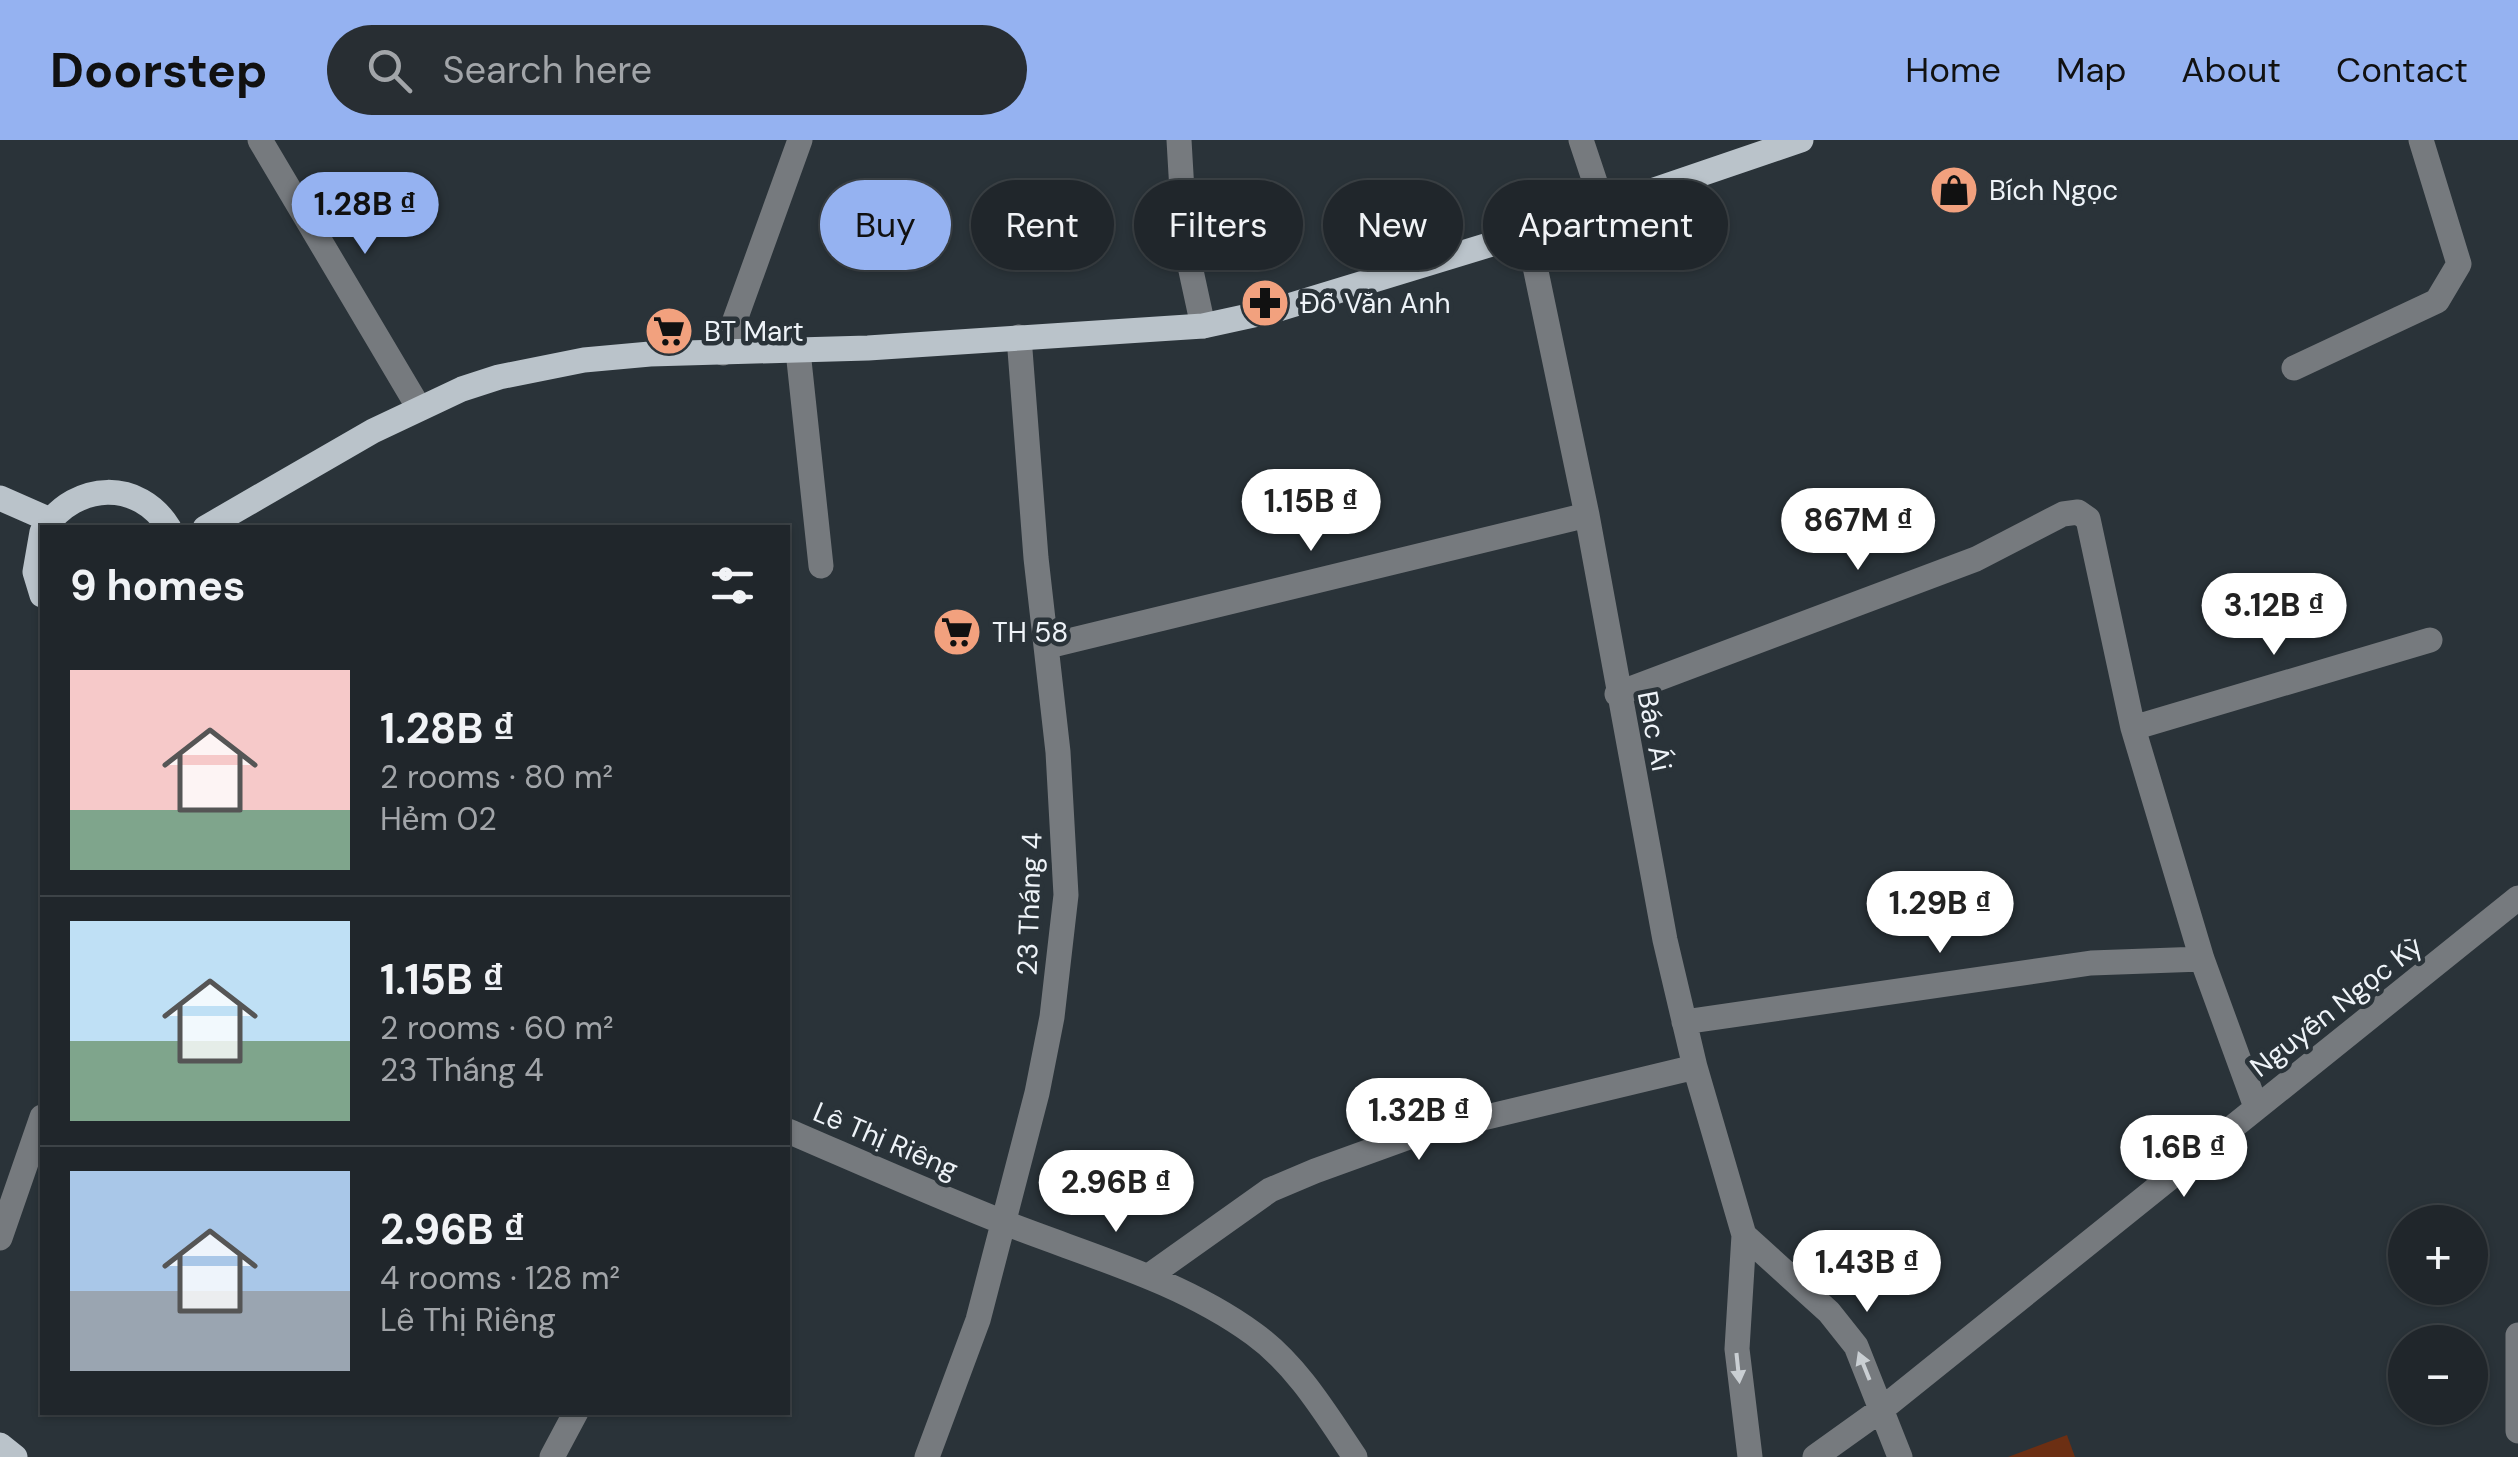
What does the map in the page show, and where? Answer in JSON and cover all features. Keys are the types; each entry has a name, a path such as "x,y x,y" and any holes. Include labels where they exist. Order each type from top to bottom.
{"main road":[{"path":"1686,180 1800,140"},
{"path":"210,525 419,408 462,389 539,367 650,354 798,351 1203,326 1272,310 1483,247"},
{"path":"47,525 73,499 115,491 154,508 167,525"},
{"path":"0,498 44,525"},
{"path":"40,551 35,572 40,588"},
{"path":"0,1445 16,1457"}],"street":[{"path":"260,140 419,408"},
{"path":"722,354 800,140"},
{"path":"1180,140 1185,243 1203,326"},
{"path":"1581,140 1594,180"},
{"path":"2294,368 2438,301 2452,283 2460,264 2421,140"},
{"name":"Bác Ái","path":"1536,270 1684,1022 1744,1236 1736,1350 1750,1457"},
{"name":"23 Tháng 4","path":"927,1457 978,1320 1004,1222 1052,1017 1066,896 1048,646 1019,337"},
{"path":"798,351 821,566"},
{"path":"1617,694 1976,558 2063,514 2078,512 2088,519 2132,728 2202,959 2256,1107"},
{"path":"1048,646 1587,515"},
{"path":"2132,728 2430,640"},
{"name":"Nguyễn Ngọc Kỳ","path":"1814,1457 1882,1409 2518,898"},
{"path":"1684,1022 2091,963 2202,959"},
{"path":"1149,1276 1270,1190 1315,1171 1420,1134 1695,1067"},
{"path":"0,1238 40,1123"},
{"name":"Lê Thị Riêng","path":"790,1132 1004,1222 1149,1276 1256,1335 1316,1399 1355,1457"},
{"path":"1744,1236 1828,1312 1856,1346 1900,1457"},
{"path":"2518,1335 2518,1431"},
{"path":"552,1457 574,1415"}],"building":[{"path":"2067,1435 2075,1457 2008,1457"}],"place":[{"name":"Bích Ngọc","path":"1954,190"},
{"name":"Đỗ Văn Anh","path":"1265,303"},
{"name":"BT Mart","path":"669,331"},
{"name":"TH 58","path":"957,632"}]}
